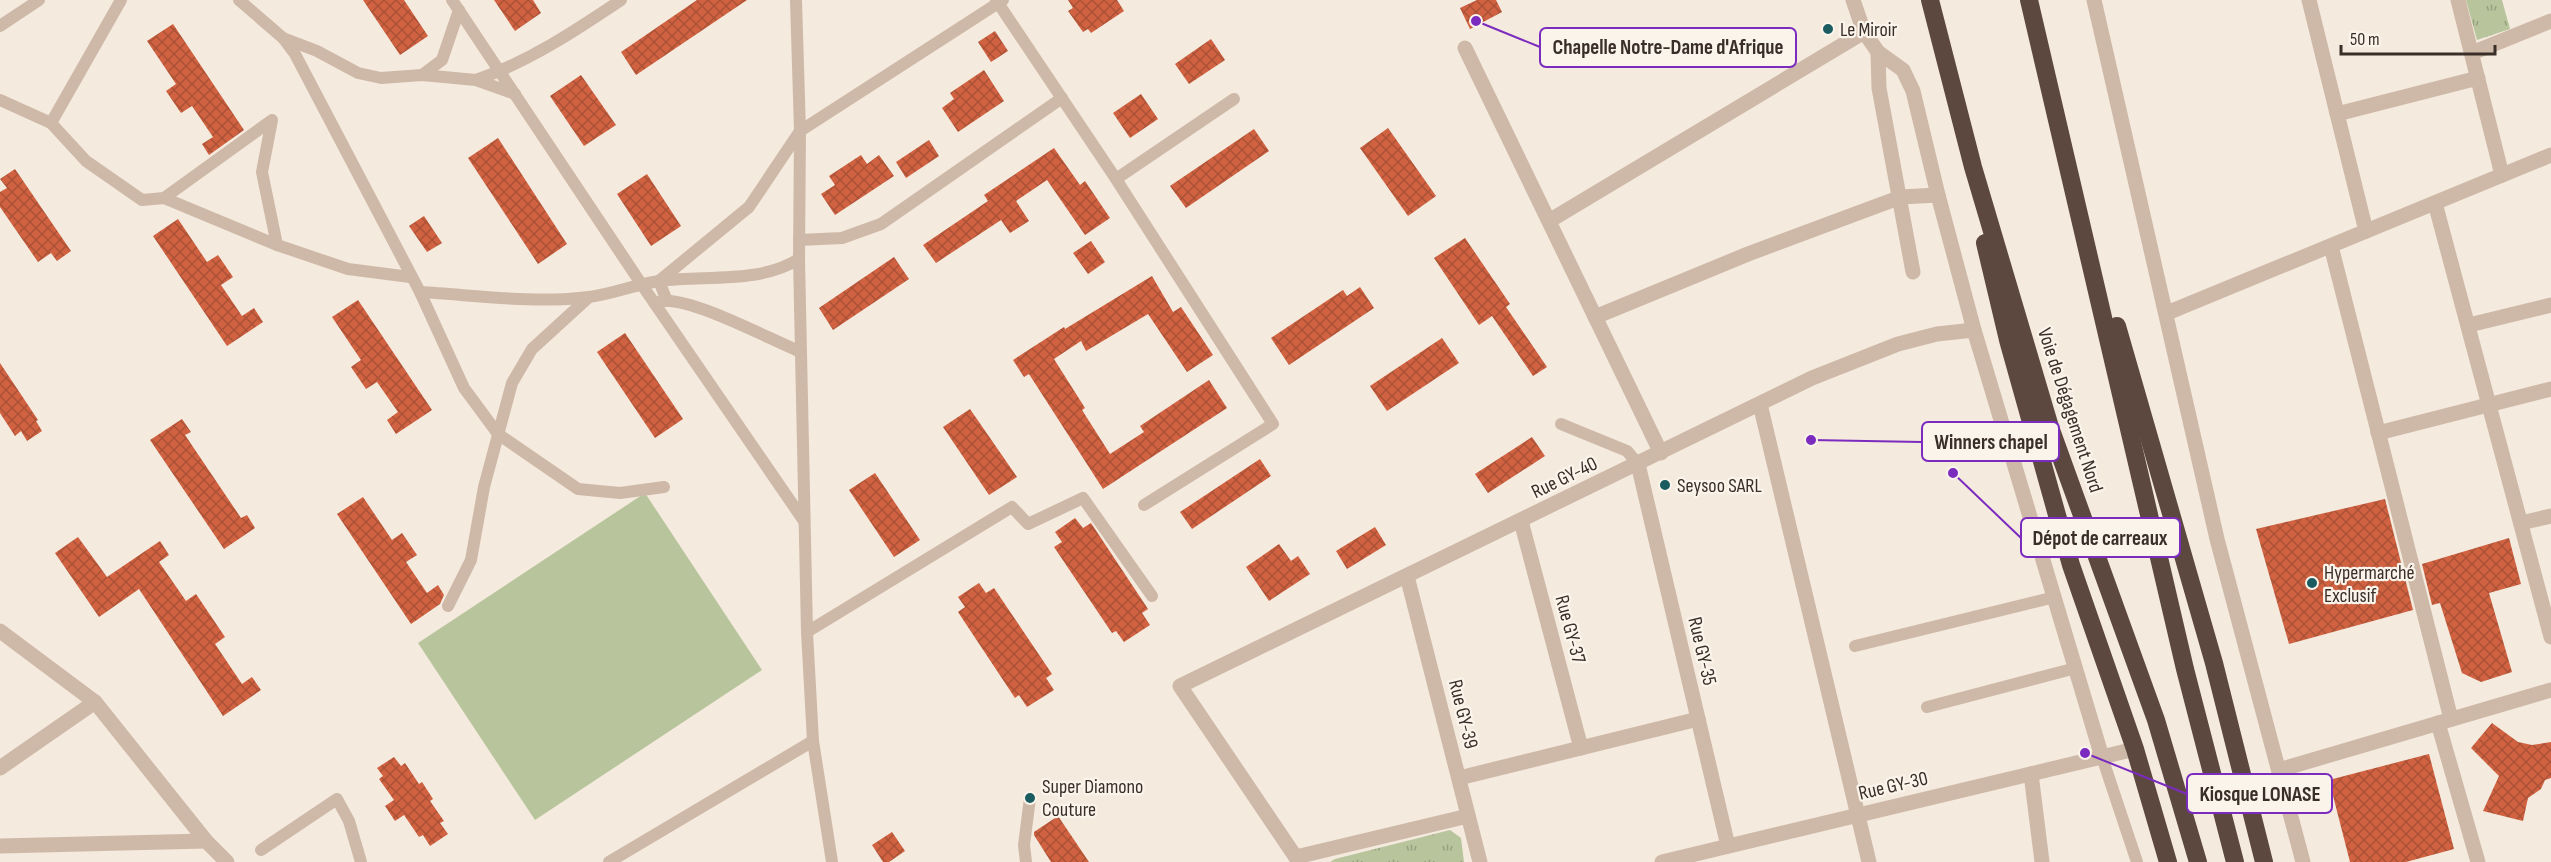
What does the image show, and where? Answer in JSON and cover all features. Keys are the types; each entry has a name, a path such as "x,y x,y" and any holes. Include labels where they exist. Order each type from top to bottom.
{"highway":[{"name":"Voie de Dégagement Nord","path":"1930,0 1973,167 2050,427 2170,764 2198,862"},
{"path":"2029,0 2083,223 2162,571 2235,862"},
{"path":"1973,167 1980,222 2020,383 2071,565 2134,749 2168,862"},
{"path":"2083,223 2113,308 2207,635 2264,862"}],"street":[{"path":"1853,0 1864,32 1878,52 1903,70 1910,81 1974,330 2102,757"},
{"path":"2094,0 2217,539 2302,862"},
{"path":"2309,0 2366,231"},
{"path":"2458,0 2502,175"},
{"path":"2472,53 2551,21"},
{"path":"1549,221 1864,32"},
{"path":"1465,48 1661,453"},
{"path":"1878,52 1879,88 1901,197 1913,272"},
{"path":"2337,114 2478,78"},
{"path":"2167,313 2551,155"},
{"path":"1595,317 1748,254 1901,197 1938,195"},
{"path":"2435,202 2551,637"},
{"path":"2331,246 2378,433 2478,862"},
{"path":"2469,325 2551,306"},
{"name":"Rue GY-40","path":"1297,860 1180,686 1812,378 1898,344 1937,334 1974,330"},
{"path":"2378,433 2551,390"},
{"path":"1760,404 1869,862"},
{"name":"Rue GY-35","path":"1638,464 1698,719 1719,853"},
{"path":"2521,523 2551,516"},
{"name":"Rue GY-37","path":"1521,521 1581,748"},
{"name":"Rue GY-39","path":"1407,576 1480,862"},
{"path":"0,631 95,702 206,841 227,862"},
{"path":"2279,770 2551,690"},
{"path":"0,768 95,702"},
{"path":"1459,778 1698,719"},
{"name":"Rue GY-30","path":"1662,862 1719,853 1858,815 2134,749"},
{"path":"2031,774 2042,862"},
{"path":"1297,860 1468,816"},
{"path":"0,846 206,841"}],"lane":[{"path":"0,26 39,0"},
{"path":"51,123 86,57 121,0"},
{"path":"239,0 283,38 295,54 410,277 420,292 464,388 498,434 578,489 620,493 664,487"},
{"path":"476,80 501,72 563,38 621,0"},
{"path":"796,0 807,632 813,741 832,862"},
{"path":"659,281 749,207 800,132 999,1 1273,424 1144,505"},
{"path":"422,75 442,60 455,5"},
{"path":"455,5 642,285 805,522"},
{"path":"283,38 317,51 358,73 381,78 422,75 476,80 515,94"},
{"path":"799,240 842,238 881,224 1062,98"},
{"path":"1116,179 1234,99"},
{"path":"0,100 51,123 86,161 142,200 164,198 277,245 348,269 410,277"},
{"path":"164,198 272,120 262,172 277,245"},
{"path":"420,292 522,299 589,297 659,281 762,274 786,267 799,259"},
{"path":"659,281 668,301"},
{"path":"448,606 471,560 484,487 512,383 532,349 589,297"},
{"path":"654,302 668,301 699,308 801,352"},
{"path":"1561,424 1627,450 1638,464"},
{"path":"807,632 1012,507 1028,524 1083,498 1152,596"},
{"path":"1855,646 2055,597"},
{"path":"1927,707 2076,668"},
{"path":"609,862 813,741"},
{"path":"2102,757 2137,862"},
{"path":"1026,862 1024,845 1030,798"},
{"path":"261,850 337,799 349,822 361,862"}],"green space":[{"path":"2466,0 2502,0 2510,29 2477,40"},
{"path":"645,493 762,670 535,820 418,643"},
{"path":"1450,830 1461,838 1464,862 1330,862 1335,859"}],"building":[{"path":"363,0 404,0 428,36 400,55"},
{"path":"494,0 533,0 541,13 515,31"},
{"path":"697,0 747,0 636,75 621,52"},
{"path":"1068,0 1117,0 1124,11 1091,33 1088,29 1083,32 1068,11 1073,8"},
{"path":"1477,0 1496,0 1502,12 1470,29 1460,8"},
{"path":"173,24 244,130 209,155 202,144 213,137 192,106 181,113 166,91 176,84 147,41"},
{"path":"995,31 1008,51 991,62 978,42"},
{"path":"1211,39 1225,60 1189,84 1175,64"},
{"path":"984,70 1004,101 958,132 942,108 954,99 950,93"},
{"path":"581,75 616,125 584,146 550,96"},
{"path":"1141,94 1158,119 1130,138 1113,113"},
{"path":"1388,128 1436,196 1408,216 1360,148"},
{"path":"1254,129 1269,151 1186,208 1170,186"},
{"path":"498,138 567,244 538,264 468,158"},
{"path":"929,140 939,156 906,178 896,162"},
{"path":"1054,148 1080,185 1085,181 1110,218 1085,235 1047,180 1016,201 1029,221 1010,233 1001,220 936,263 923,245 988,201 984,195"},
{"path":"861,155 867,164 879,155 894,176 835,215 821,194 835,185 829,176"},
{"path":"15,169 71,251 57,261 51,253 38,262 0,207 0,192 7,188 0,179"},
{"path":"647,174 681,226 651,246 617,194"},
{"path":"424,216 442,243 427,252 409,226"},
{"path":"178,219 207,262 218,255 233,277 221,285 242,316 254,308 263,322 227,346 153,236"},
{"path":"1465,238 1510,304 1506,307 1547,367 1533,376 1492,316 1479,325 1434,258"},
{"path":"1091,241 1105,262 1088,274 1073,253"},
{"path":"894,257 909,279 833,330 819,308"},
{"path":"1152,276 1173,312 1181,307 1213,355 1187,372 1148,314 1086,351 1081,341 1054,359 1085,408 1082,410 1110,454 1144,432 1140,426 1209,380 1227,408 1103,489 1029,374 1024,377 1013,360 1064,327 1065,329"},
{"path":"1360,287 1374,308 1289,365 1271,338 1343,290 1347,296"},
{"path":"358,300 432,410 396,434 387,420 398,412 377,382 366,389 351,367 361,360 332,317"},
{"path":"625,333 683,419 655,438 597,352"},
{"path":"1442,338 1459,363 1387,411 1370,386"},
{"path":"0,363 38,420 36,421 42,431 27,441 21,431 15,436 0,413"},
{"path":"970,409 1017,477 989,495 943,427"},
{"path":"182,419 191,432 185,435 241,518 247,515 255,528 224,549 150,440"},
{"path":"1532,437 1545,456 1488,493 1475,474"},
{"path":"1260,459 1271,476 1192,529 1180,512"},
{"path":"875,473 920,540 894,557 849,490"},
{"path":"363,497 392,540 402,533 417,555 406,562 427,593 438,585 444,595 440,604 411,624 337,514"},
{"path":"2385,499 2413,610 2289,644 2256,529"},
{"path":"1075,518 1083,528 1091,523 1148,609 1142,613 1150,625 1124,642 1116,631 1112,633 1054,547 1062,542 1055,532"},
{"path":"1375,527 1386,545 1347,569 1336,551"},
{"path":"78,537 107,577 160,541 169,555 159,562 186,601 196,594 225,637 215,644 242,684 252,677 261,690 223,716 139,589 99,617 55,553"},
{"path":"2509,538 2521,584 2489,593 2512,672 2481,682 2462,673 2440,603 2432,605 2422,564"},
{"path":"1279,544 1291,561 1298,556 1310,574 1269,601 1246,567"},
{"path":"979,583 986,593 994,588 1052,674 1046,678 1054,690 1027,707 1019,695 1015,698 958,612 965,607 958,597"},
{"path":"2492,723 2518,742 2532,745 2551,742 2551,778 2545,780 2541,789 2528,798 2523,821 2483,811 2499,776 2471,748"},
{"path":"2429,754 2454,849 2406,862 2350,862 2329,780"},
{"path":"394,757 401,766 405,763 419,784 422,782 433,799 430,801 444,821 440,823 448,834 430,846 423,835 419,837 404,815 395,821 385,806 394,800 379,779 383,776 377,768"},
{"path":"1058,816 1089,862 1051,862 1034,832"},
{"path":"892,832 905,851 889,862 883,862 872,845"}],"place":[{"name":"Chapelle Notre-Dame d'Afrique","path":"1476,21"},
{"name":"Le Miroir","path":"1828,29"},
{"name":"Winners chapel","path":"1811,440"},
{"name":"Dépot de carreaux","path":"1953,473"},
{"name":"Seysoo SARL","path":"1665,485"},
{"name":"Hypermarché Exclusif","path":"2312,583"},
{"name":"Kiosque LONASE","path":"2085,753"},
{"name":"Super Diamono Couture","path":"1030,798"}]}
